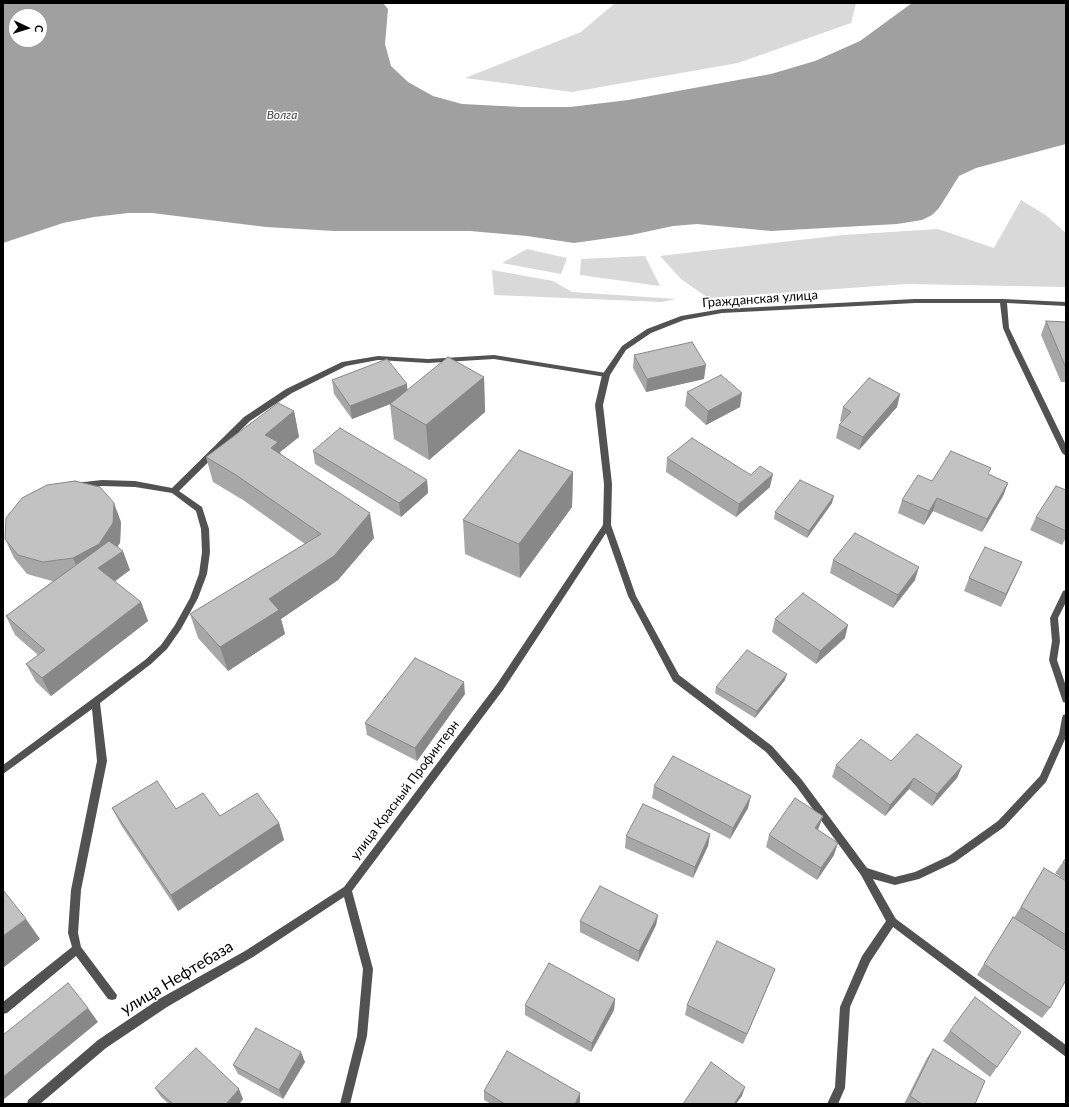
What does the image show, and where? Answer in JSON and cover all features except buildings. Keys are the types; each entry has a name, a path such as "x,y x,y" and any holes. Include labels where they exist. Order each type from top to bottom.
{"street":[{"name":"Гражданская улица","path":"607,525 608,484 599,405 606,375 624,348 649,331 683,318 722,311 899,302 1003,301 1066,304"},
{"path":"1003,301 1006,328 1066,453"},
{"path":"174,491 247,419 290,391 344,364 378,358 428,361 494,357 606,375"},
{"path":"3,770 148,662 164,647 194,598 203,574 206,552 205,530 199,509 174,491 135,484 102,483 71,486"},
{"path":"607,525 632,596 676,678 769,749 799,782 864,872 892,921 1066,1052"},
{"name":"улица Красный Профинтерн","path":"347,890 500,687 607,525"},
{"path":"1066,593 1054,618 1056,641 1053,660 1066,699"},
{"path":"95,701 102,761 76,890 73,933 76,949 112,995"},
{"path":"864,872 895,881 916,876 952,859 1001,824 1043,779 1063,734 1066,718"},
{"path":"345,1104 362,1036 368,970 347,890"},
{"name":"улица Нефтебаза","path":"32,1104 102,1044 163,1003 248,954 347,890"},
{"path":"832,1104 840,1088 845,1007 866,959 892,921"},
{"path":"3,1010 76,949"}],"shaded area":[{"path":"615,3 856,3 851,23 738,63 572,92 465,78 581,32"},
{"path":"1021,200 1047,216 1066,233 1066,287 906,284 708,298 681,279 660,256 843,235 938,229 994,248"},
{"path":"527,249 567,258 561,274 502,263"},
{"path":"645,256 660,286 580,275 581,259"},
{"path":"492,270 553,281 572,292 676,299 662,302 494,295"}],"water":[{"name":"Волга","path":"3,3 383,3 388,9 385,44 391,66 408,82 433,96 462,104 521,107 570,107 628,100 771,74 815,61 860,41 912,3 1066,3 1066,144 976,168 959,176 939,208 932,215 922,220 897,224 771,231 697,224 673,226 631,235 574,243 527,236 470,231 334,231 266,227 152,213 128,213 94,217 63,223 3,243"}]}
